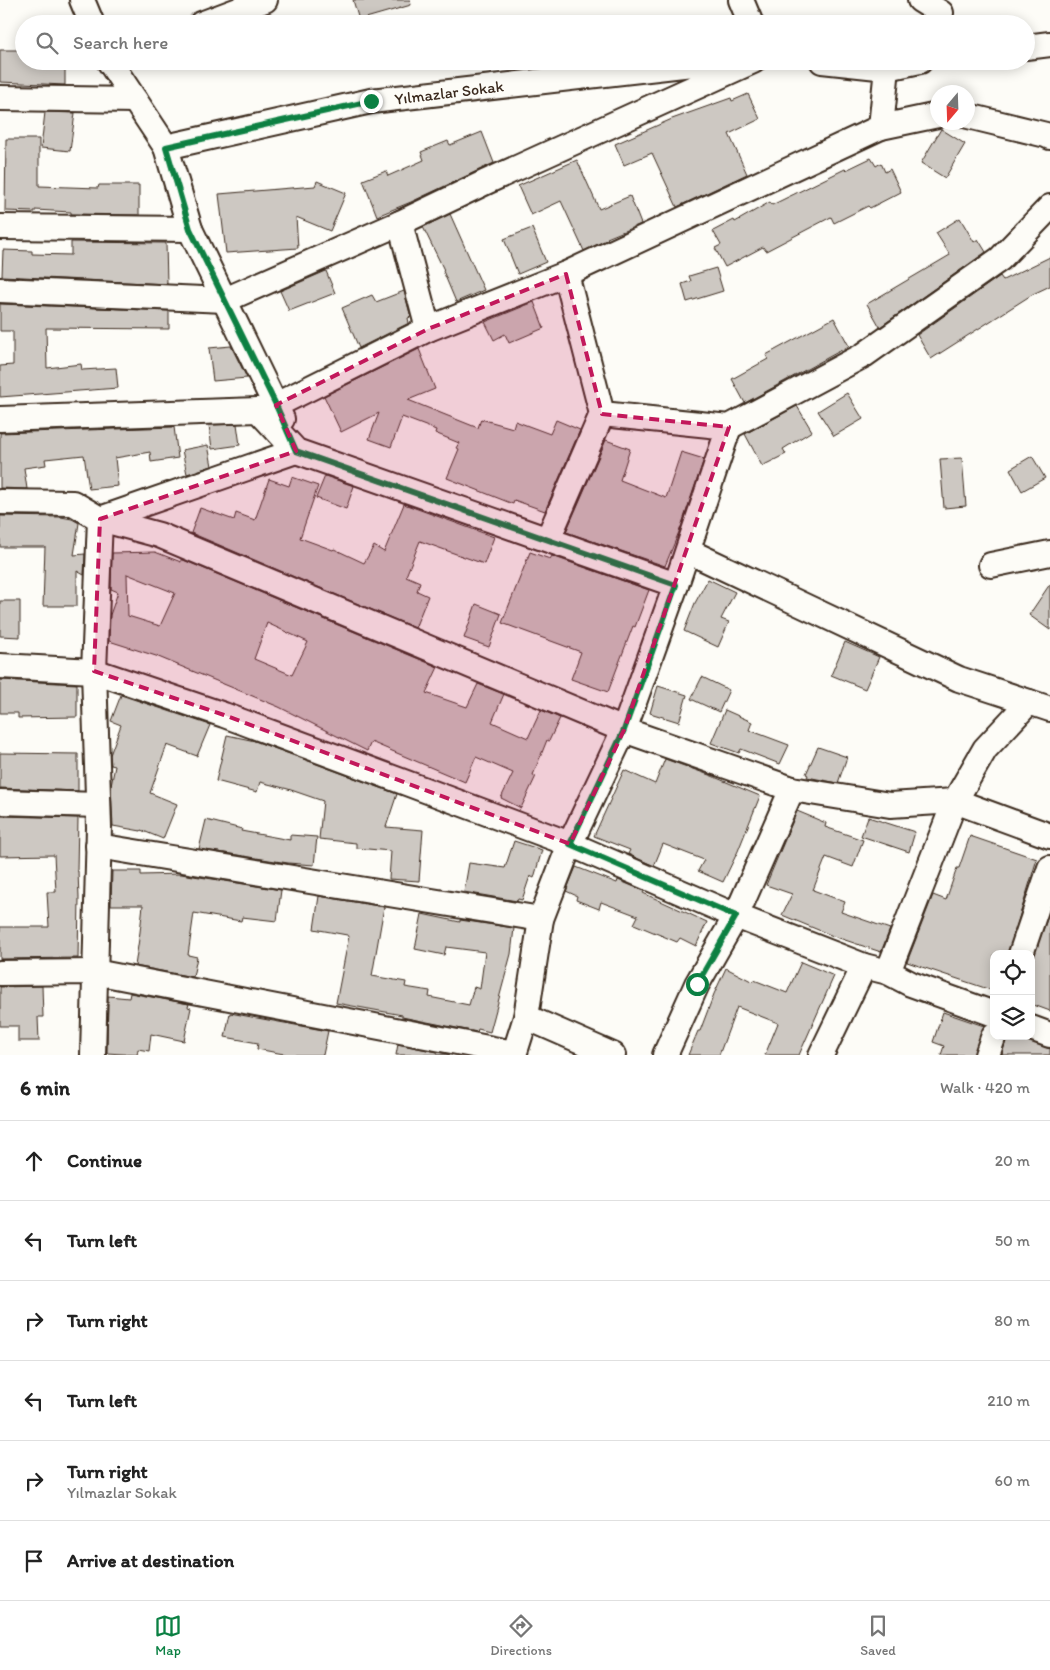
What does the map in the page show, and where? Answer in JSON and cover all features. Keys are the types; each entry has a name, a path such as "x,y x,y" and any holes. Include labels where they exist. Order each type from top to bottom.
{"street":[{"path":"82,0 88,15"},
{"path":"225,15 265,0"},
{"path":"741,0 748,15"},
{"path":"920,0 942,12"},
{"path":"1035,46 1050,44"},
{"path":"115,70 166,147 190,229 276,405 296,451"},
{"name":"Yılmazlar Sokak","path":"166,147 371,101 640,70"},
{"path":"0,290 225,300 400,223 733,70"},
{"path":"881,127 886,70"},
{"path":"0,98 135,100"},
{"path":"276,405 428,329 566,274 881,127 930,118"},
{"path":"975,118 1050,137"},
{"path":"602,414 729,427 864,355 1000,259 1050,207"},
{"path":"400,223 428,329"},
{"path":"0,226 190,229"},
{"path":"548,539 602,414 566,274"},
{"path":"0,419 258,410 296,451 676,585"},
{"path":"0,973 95,972 514,1054 526,1017 541,919 570,844 624,730 688,551 729,427"},
{"path":"100,519 296,451"},
{"path":"0,502 73,502 100,519 159,534 624,730 792,789 890,804 955,801 1050,836"},
{"path":"93,1055 98,846 94,672 100,519"},
{"path":"688,551 960,679 1039,705"},
{"path":"991,565 1050,553"},
{"path":"0,666 94,672 224,715 570,844 736,916 864,966 888,972 911,984 990,1013"},
{"path":"888,972 955,801 985,749 1039,705"},
{"path":"665,1055 697,984 736,916 792,789"},
{"path":"0,802 98,805"},
{"path":"98,846 541,919"},
{"path":"1022,950 1050,868"},
{"path":"821,1055 864,966"},
{"path":"526,1017 613,1055"},
{"path":"1035,1029 1050,1034"},
{"path":"987,1055 992,1040"}],"highlighted area":[{"path":"566,274 602,414 729,427 624,730 570,844 224,715 94,671 100,519 296,451 276,405 428,329"}],"building":[{"path":"353,0 410,0 411,5 376,15 358,15"},
{"path":"0,50 15,50 15,70 65,70 65,85 0,82"},
{"path":"748,94 760,119 729,134 747,174 677,207 652,153 624,165 615,144 672,119 731,98 732,101"},
{"path":"45,112 75,113 70,151 41,148"},
{"path":"940,130 965,144 945,178 921,163"},
{"path":"482,132 494,163 377,216 363,180 386,171 388,176 424,160 421,152 448,141 450,145"},
{"path":"6,139 39,139 39,186 98,188 99,185 139,185 139,215 71,214 71,212 35,210 35,212 5,211"},
{"path":"871,158 876,166 881,163 885,172 890,169 901,192 870,208 868,206 834,223 831,217 766,251 763,247 725,267 715,248 721,245 713,231 734,220 735,222 770,202 772,205"},
{"path":"577,160 599,209 630,196 641,224 607,238 584,251 561,201 531,215 518,186"},
{"path":"317,181 346,193 330,231 296,217 298,248 226,253 219,194 315,186"},
{"path":"450,214 484,290 456,302 444,270 423,227"},
{"path":"960,218 974,242 978,239 986,252 880,327 867,304 950,255 936,233"},
{"path":"532,228 546,262 518,274 504,239"},
{"path":"71,242 166,243 167,284 2,276 3,250 32,251 32,254 71,255"},
{"path":"1050,257 1050,286 1033,294 931,359 917,335 1000,276 1003,280"},
{"path":"716,268 723,291 687,302 682,284 691,281 689,276"},
{"path":"326,271 335,293 289,311 280,291"},
{"path":"404,291 411,317 408,318 409,323 359,348 342,308 372,295 376,302"},
{"path":"534,302 544,328 509,343 505,334 494,340 485,322"},
{"path":"0,304 169,311 169,329 46,328 47,368 81,364 82,370 116,368 118,388 0,397 0,366 13,365 13,331 0,331"},
{"path":"834,318 849,346 745,403 732,379 768,359 766,355"},
{"path":"231,346 247,378 213,381 209,348"},
{"path":"419,349 435,389 408,400 478,428 481,419 513,428 515,421 550,434 556,420 580,430 545,511 514,500 513,504 447,478 459,449 456,448 459,443 435,433 436,430 402,417 391,447 369,439 379,413 341,432 324,396"},
{"path":"847,393 863,419 834,436 818,411"},
{"path":"797,406 812,431 783,449 786,454 762,466 745,434"},
{"path":"237,424 240,445 212,449 209,425"},
{"path":"174,427 178,458 151,462 150,452 115,458 118,486 89,489 84,455 45,459 46,465 24,468 27,489 0,488 0,433"},
{"path":"606,440 630,449 620,480 666,498 681,452 704,459 681,527 665,566 566,532"},
{"path":"208,445 212,466 187,474 182,450"},
{"path":"1032,456 1045,478 1022,491 1010,469"},
{"path":"962,458 966,506 944,508 940,459"},
{"path":"325,476 354,486 346,509 316,498"},
{"path":"292,477 318,486 300,538 334,549 364,563 374,546 384,552 404,504 494,537 484,564 420,541 406,576 420,582 417,591 428,596 415,628 191,533 200,508 234,520 236,513 255,520 269,479 289,486"},
{"path":"0,516 61,517 72,519 79,523 74,555 85,554 84,575 77,571 77,606 43,606 45,547 0,547"},
{"path":"155,552 181,562 181,559 438,667 426,693 467,707 478,684 504,694 492,722 528,738 541,710 560,718 549,741 547,740 533,775 536,776 521,808 501,798 513,773 476,757 465,782 371,742 367,751 279,707 156,656 109,641 110,615 118,592 111,589 112,553","holes":["127,574 175,593 160,626 128,616","267,623 308,642 292,675 254,659"]},
{"path":"530,552 550,559 552,556 649,590 608,692 571,679 581,652 502,623"},
{"path":"708,579 735,592 721,619 729,622 718,647 684,631 695,603"},
{"path":"1050,584 1050,630 1029,615"},
{"path":"0,601 20,601 20,637 0,636"},
{"path":"476,604 501,614 489,647 464,638"},
{"path":"845,642 879,657 865,689 831,675"},
{"path":"702,677 729,690 719,712 691,699"},
{"path":"0,680 77,684 77,717 18,718 18,713 0,713"},
{"path":"658,686 687,695 679,722 650,713"},
{"path":"121,695 210,725 197,756 167,745 150,793 177,804 163,839 141,830 113,826 111,786 115,766 111,765 110,755 121,725 111,721"},
{"path":"725,710 752,722 749,730 789,745 780,764 741,749 739,753 711,743"},
{"path":"227,735 255,741 397,794 386,827 423,830 419,881 389,879 391,851 356,848 356,843 319,839 323,801 260,782 257,792 216,781"},
{"path":"818,747 847,757 838,783 807,777 808,775 806,774"},
{"path":"0,753 78,754 78,791 0,788"},
{"path":"665,759 760,796 738,851 723,882 698,871 704,860 663,844 654,866 628,854 630,850 594,836 624,770 655,784"},
{"path":"797,811 826,823 825,827 863,840 853,867 826,857 813,890 845,902 841,912 890,929 881,952 833,936 782,915 792,894 766,885"},
{"path":"0,816 78,818 78,958 0,959 0,927 49,927 47,892 56,892 54,855 0,856"},
{"path":"868,817 915,832 909,852 861,836"},
{"path":"206,820 242,829 241,831 290,840 290,835 317,837 314,865 288,863 199,849"},
{"path":"970,836 1037,859 1009,950 990,950 990,990 907,962 933,895 946,900 957,868 959,868"},
{"path":"514,841 542,850 534,878 530,876 522,900 518,899 517,901 464,892 469,863 505,868"},
{"path":"576,867 617,883 618,880 707,922 696,946 680,938 677,942 634,924 638,916 601,902 599,909 576,900 577,896 566,891"},
{"path":"112,871 141,871 141,875 181,874 281,890 277,921 242,917 241,921 194,913 188,955 197,957 193,977 135,966 143,905 111,905"},
{"path":"319,896 384,907 372,976 406,982 405,987 430,991 429,997 469,1005 474,987 480,989 485,952 446,947 444,955 415,949 422,914 460,922 460,920 514,928 511,954 490,1032 478,1029 477,1032 402,1017 402,1015 336,1003 349,936 314,929"},
{"path":"1050,911 1050,1011 1035,1005 1035,952"},
{"path":"801,962 834,976 799,1055 765,1055 778,1023 737,1007 719,1055 688,1055 726,968 753,982 754,980 787,993"},
{"path":"42,986 43,1017 38,1017 39,1041 18,1041 18,1026 0,1026 0,987"},
{"path":"130,993 189,1004 188,1007 191,1008 184,1041 151,1034 149,1051 138,1049 137,1055 107,1053 108,996 129,998"},
{"path":"943,1012 984,1026 974,1055 941,1055 944,1046 933,1042"},
{"path":"230,1013 328,1031 323,1055 289,1055 257,1049 258,1043 225,1037"},
{"path":"1006,1040 1027,1040 1050,1048 1050,1055 1002,1055"},
{"path":"398,1044 452,1055 396,1055"}],"route":[{"path":"371,101 166,147 190,229 276,405 296,451 676,585 624,730 570,844 736,916 697,984"}]}
